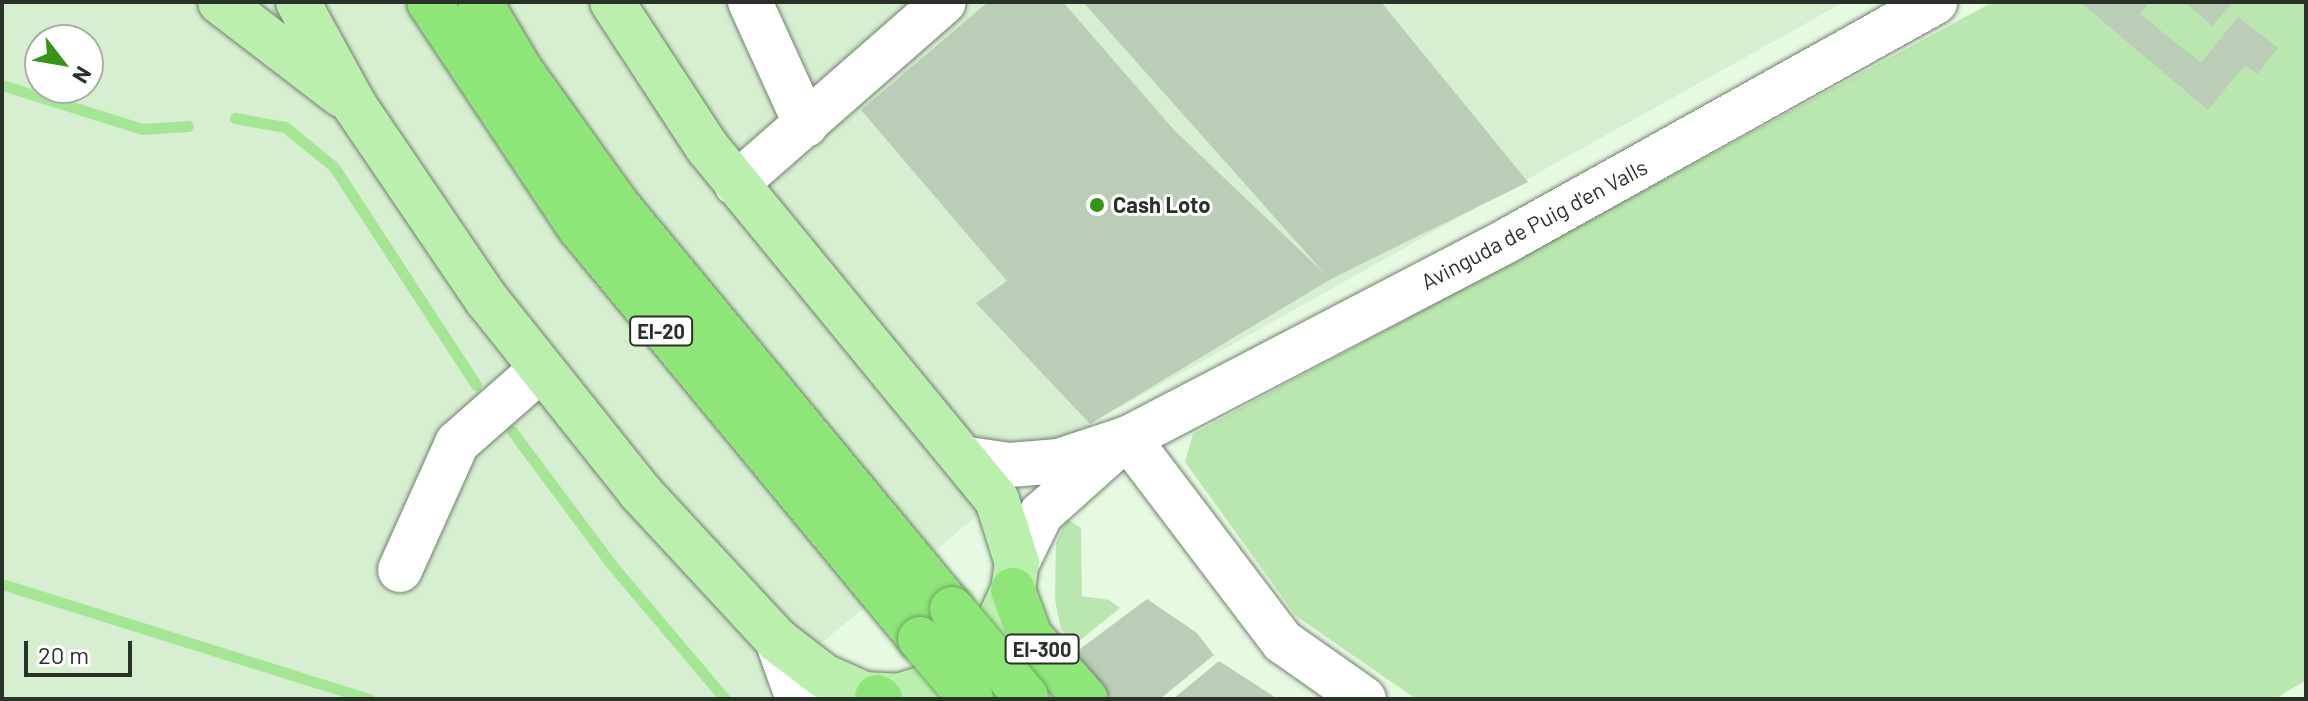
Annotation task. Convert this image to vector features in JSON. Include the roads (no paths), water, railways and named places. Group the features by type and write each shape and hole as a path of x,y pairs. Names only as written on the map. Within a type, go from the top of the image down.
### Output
{"highway":[{"name":"EI-20","path":"429,2 580,228 971,699"},
{"name":"EI-20","path":"480,2 521,71 618,206 1027,698"},
{"name":"EI-300","path":"1015,576 1030,636 1086,699"}],"main road":[{"name":"EI-300","path":"220,2 355,106"},
{"name":"EI-300","path":"298,2 355,106 540,370 640,492 777,640 824,676 869,697 914,693 948,678 992,636 1015,576 997,500 968,459 839,314 736,184 612,2"}],"street":[{"path":"750,2 806,125"},
{"path":"736,184 944,2"},
{"name":"Avinguda de Puig d'en Valls","path":"968,459 1010,465 1059,461 1128,438 1508,240 1935,2"},
{"path":"400,570 457,443 540,370"},
{"path":"1128,438 1283,642 1364,699"},
{"name":"Avinguda de Puig d'en Valls","path":"1015,576 1041,514 1128,438"},
{"path":"777,640 798,699"}],"waterway":[{"path":"2,85 142,129 188,126"},
{"path":"235,118 285,127 334,167 476,385"},
{"path":"512,431 611,564 725,699"},
{"path":"2,584 369,699"}],"place":[{"name":"Cash Loto","path":"1097,205"}]}
